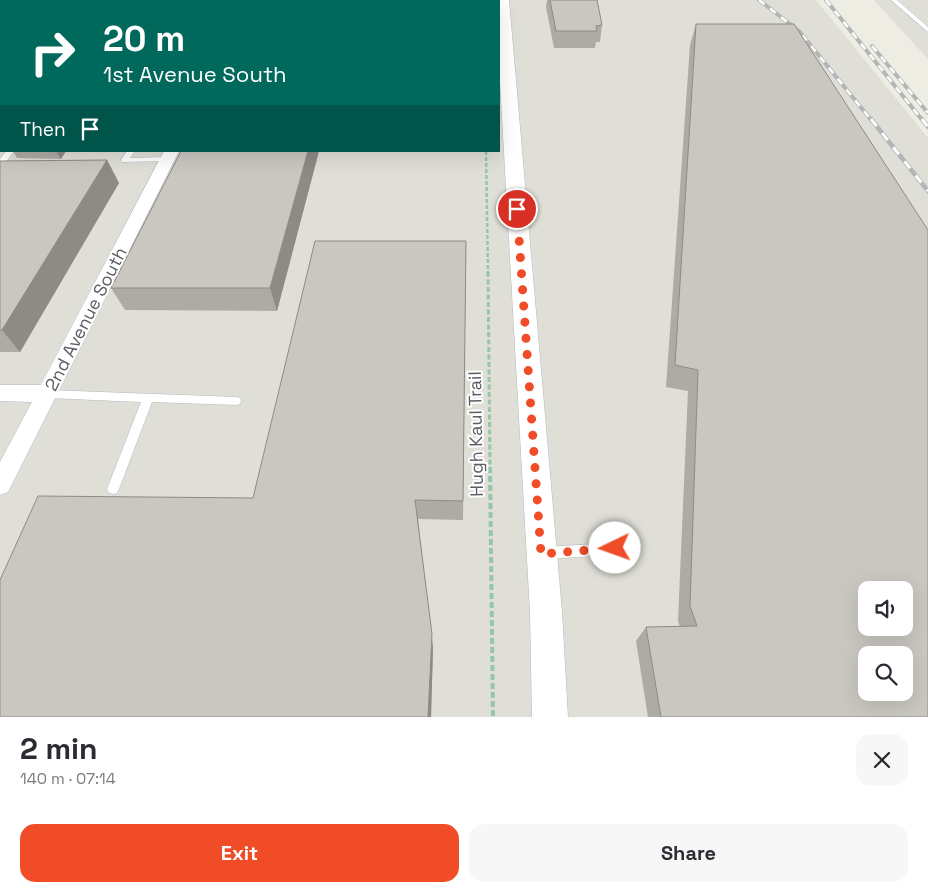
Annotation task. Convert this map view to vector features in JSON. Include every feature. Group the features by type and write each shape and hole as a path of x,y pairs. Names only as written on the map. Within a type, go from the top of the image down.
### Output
{"street":[{"path":"502,0 546,612 550,717"},
{"name":"2nd Avenue South","path":"0,486 170,155"},
{"path":"0,393 47,394"}],"lane":[{"path":"894,0 928,30"},
{"path":"0,164 9,152"},
{"path":"130,152 125,160 170,155"},
{"path":"47,394 236,401"},
{"path":"113,489 148,398"},
{"path":"541,554 631,548"}],"path":[{"name":"Hugh Kaul Trail","path":"486,152 493,717"}],"shaded area":[{"path":"500,0 816,0 928,138 928,717 0,717 0,152 500,152"},
{"path":"874,0 928,0 928,59"}],"building":[{"path":"550,0 597,0 602,25 596,26 597,31 556,31"},
{"path":"696,24 794,24 928,230 928,717 661,717 646,627 697,626 690,606 698,370 675,365"},
{"path":"180,152 308,152 270,288 111,288"},
{"path":"107,160 2,330 0,330 0,161"},
{"path":"315,241 466,241 463,501 415,500 432,634 428,717 0,717 0,580 38,496 253,498"}],"railway":[{"path":"759,0 799,31 872,121"},
{"path":"826,0 923,121"},
{"path":"872,46 928,113"},
{"path":"871,119 928,191"},
{"path":"922,119 928,127"}],"route":[{"path":"517,209 541,554 615,548"}]}
